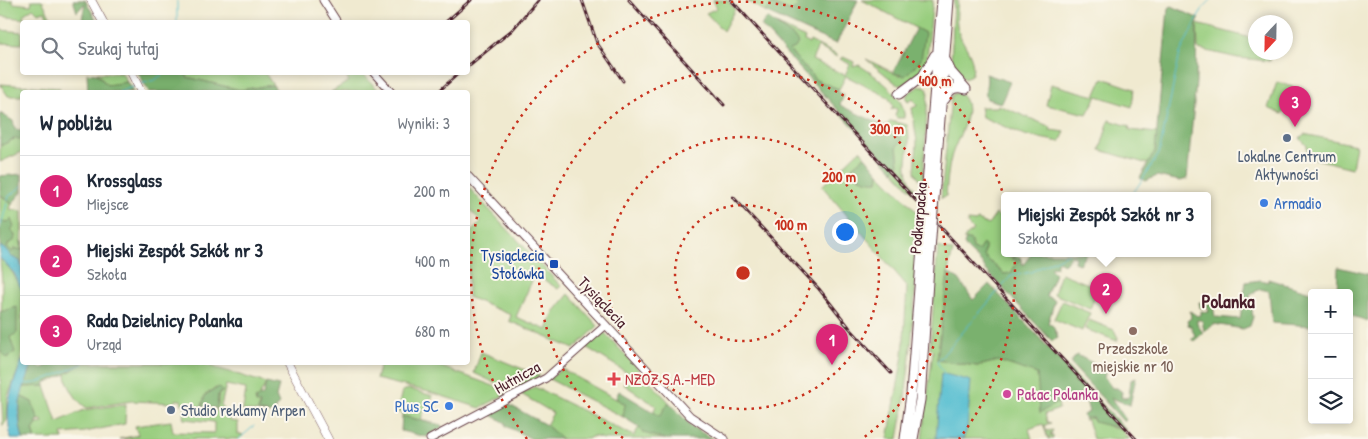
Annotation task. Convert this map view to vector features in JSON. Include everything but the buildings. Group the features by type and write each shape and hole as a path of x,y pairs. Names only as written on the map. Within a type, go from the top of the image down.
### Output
{"main road":[{"path":"91,0 102,20"},
{"name":"Podkarpacka","path":"905,439 913,381 926,249 931,185 934,91 942,0"},
{"name":"Podkarpacka","path":"931,185 942,106 950,0"},
{"path":"899,94 918,82 928,70 938,51"},
{"path":"942,106 948,91 958,87 966,89 951,72 946,61"},
{"path":"132,75 139,88"},
{"path":"918,82 929,84 934,91"},
{"name":"Podkarpacka","path":"913,439 920,400 926,249"},
{"path":"289,365 328,439"}],"street":[{"path":"323,0 336,20"},
{"path":"376,75 389,90"},
{"name":"Tysiąclecia","path":"470,178 690,416 725,439"},
{"name":"Hutnicza","path":"430,439 546,378 606,325"}],"green space":[{"path":"0,0 13,0 13,3 31,5 32,0 42,0 52,20 48,20 45,11 38,13 33,8 23,15 25,19 0,16"},
{"path":"73,0 85,0 96,19 82,19 85,3 77,12"},
{"path":"713,0 727,0 735,9 723,31 706,13 717,8"},
{"path":"746,0 794,0 799,6 791,12 772,4 765,12"},
{"path":"794,0 858,0 836,44 765,12 772,4 791,12 798,6"},
{"path":"862,0 933,0 926,67 904,85 898,85 866,59 900,76 925,33"},
{"path":"954,0 958,0 958,29 969,52 973,68 972,74 965,79 951,66"},
{"path":"1172,6 1199,19 1197,25 1196,82 1187,179 1180,181 1157,176 1146,181 1140,178 1155,151 1168,8"},
{"path":"767,18 794,37 798,43 795,48 789,50 816,80 839,89 838,92 844,95 840,105 884,126 899,136 902,141 897,146 899,165 893,170 761,26"},
{"path":"776,24 805,38 804,41 809,44 810,41 837,55 837,57 818,47 812,60 845,75 850,64 840,59 843,57 854,62 853,67 859,65 873,75 889,87 895,95 904,110 904,118 897,118 895,116 897,109 891,110 893,106 888,97 846,76 839,89 816,80 788,50 794,37"},
{"path":"1197,24 1248,37 1248,59 1198,49"},
{"path":"916,28 925,33 921,60 905,76 893,73"},
{"path":"0,30 20,32 20,44 0,43"},
{"path":"986,74 1010,82 1001,103 987,99"},
{"path":"87,75 98,75 107,85 127,82 132,90 88,90"},
{"path":"99,75 123,75 127,82 107,85"},
{"path":"139,75 186,75 187,77 240,90 148,90"},
{"path":"186,75 266,75 273,85 240,90 187,77"},
{"path":"345,75 364,75 378,90 334,90 349,81"},
{"path":"1103,78 1134,89 1132,107 1097,96 1087,114 1046,105 1051,84 1095,96"},
{"path":"1277,82 1302,90 1282,114 1268,108"},
{"path":"0,84 60,88 60,90 20,90 20,96 8,96"},
{"path":"273,85 277,90 240,90"},
{"path":"920,86 925,86 928,90 923,186 915,172 917,142 912,108 917,106 913,99 908,102 906,98 908,93"},
{"path":"959,93 965,99 966,115 951,158 946,196 941,198 951,98 953,94"},
{"path":"998,105 1051,127 1050,130 1065,132 1060,142 1024,135 982,117 980,107 997,107"},
{"path":"0,113 13,121 15,129 20,130 20,139 16,138 0,146"},
{"path":"1109,120 1129,126 1130,130 1157,133 1155,151 1148,164 1100,150"},
{"path":"891,121 907,125 909,146 907,169 909,178 922,197 921,201 893,170 899,165 897,146 902,141 900,136 884,127"},
{"path":"1304,134 1356,145 1352,168 1300,155 1307,153 1307,146 1300,138"},
{"path":"16,138 20,139 20,153 0,162 0,146"},
{"path":"860,150 865,156 850,169 859,178 878,181 879,173 920,215 919,228 912,233 918,237 914,313 906,389 898,439 888,439 903,355 907,286 822,186"},
{"path":"865,156 879,173 878,181 862,179 850,169"},
{"path":"20,174 20,194 12,204 0,194 0,176"},
{"path":"470,189 561,286 558,289 535,274 516,317 547,330 554,312 569,294 598,326 574,349 509,321 511,315 470,298 470,233 481,222 470,209"},
{"path":"0,195 12,204 10,209 20,211 20,251 14,253 7,247 15,236 8,222 0,221"},
{"path":"996,214 1001,218 1001,257 1010,257 1017,262 1011,273 1004,274 984,256 985,246 983,244 978,251 973,249 966,239 963,239 973,230 967,224 968,221 975,222 978,220 988,225"},
{"path":"11,219 14,227 11,229 15,236 14,241 9,243 7,247 13,252 14,248 20,250 20,261 10,256 10,253 0,246 0,221 8,222"},
{"path":"966,239 971,241 973,249 978,251 983,244 985,246 984,256 1004,274 1011,273 1017,263 1016,259 1012,259 1012,257 1020,257 1023,265 1029,257 1070,257 1064,264 1058,261 1056,267 1050,268 1055,274 1046,296 1055,300 1048,323 1053,326 1058,338 1052,341 1048,337 964,244"},
{"path":"938,247 953,251 949,266 937,360 977,366 998,361 1038,374 1040,412 1058,402 1059,409 1045,414 1047,422 1051,423 1045,425 1046,431 1053,430 1051,434 1049,433 1052,435 1048,437 1053,436 1053,439 1048,439 1043,424 1029,429 1032,439 922,439 933,351 930,348"},
{"path":"1075,257 1084,257 1079,264 1074,262"},
{"path":"0,259 7,264 20,285 20,365 8,396 7,420 3,426 0,369 2,282"},
{"path":"1338,267 1368,274 1368,321 1353,316 1353,289 1337,289"},
{"path":"948,273 959,279 973,300 989,284 1126,430 1094,422 1093,418 1084,418 1083,415 1089,412 1084,393 1058,400 1058,402 1040,413 1037,374 998,361 977,366 937,360"},
{"path":"1061,273 1098,288 1090,309 1054,294"},
{"path":"1268,279 1308,291 1308,326 1272,323 1269,291 1260,289 1250,295 1253,317 1250,326 1243,329 1214,324 1204,331 1202,320 1197,320 1197,324 1203,333 1194,341 1191,339 1195,336 1187,321 1191,318 1190,311 1197,316 1201,315 1201,311 1209,312 1208,307 1200,308 1199,302 1213,305 1215,317 1240,319 1246,282 1261,280 1268,282"},
{"path":"1062,301 1090,313 1082,331 1054,319"},
{"path":"17,307 17,333 10,337 15,352 7,358 0,351 0,312"},
{"path":"1089,320 1114,330 1118,338 1117,341 1085,329"},
{"path":"603,331 669,402 660,416 653,412 656,406 623,384 629,374 586,347"},
{"path":"481,352 540,376 512,391 474,373"},
{"path":"1077,355 1106,370 1104,377 1112,388 1117,388 1122,392 1121,397 1127,398 1129,396 1131,380 1136,377 1130,405 1111,398 1126,420 1124,422 1070,363"},
{"path":"32,365 39,365 38,367 42,368 49,365 79,365 66,374 45,383 45,386 24,387"},
{"path":"80,365 207,365 266,383 260,395 258,412 239,410 243,409 246,389 226,385 221,406 224,407 221,410 215,409 218,404 218,395 223,391 216,388 205,395 202,407 182,404 181,400 176,400 174,403 132,401 87,408 73,393 66,374"},
{"path":"380,365 436,365 510,392 480,408 429,392 376,379"},
{"path":"562,369 625,404 623,417 549,379"},
{"path":"266,383 279,386 276,397 279,404 275,408 275,414 258,412 260,404 256,403 255,399 263,395"},
{"path":"45,386 57,422 84,410 126,404 125,424 85,432 62,434 63,439 36,439 33,430 37,424 43,423 42,420 39,420 32,402 20,396 24,387"},
{"path":"219,387 223,391 218,395 217,408 202,407 205,395"},
{"path":"535,387 634,436 639,427 647,433 665,439 604,439 593,436 588,439 562,439 546,425 553,413 521,394"},
{"path":"409,389 433,396 427,409 424,409 421,420 402,416 402,413 397,412 402,391"},
{"path":"619,391 660,416 669,402 692,427 713,439 665,439 643,433 639,427 623,417 625,404 616,398"},
{"path":"20,396 32,402 39,420 33,430 36,439 23,439 20,426"},
{"path":"506,403 546,425 562,439 532,439 506,426 506,423 488,413"},
{"path":"185,407 230,413 230,421 238,422 238,434 243,435 239,439 119,439 138,435 135,426 171,421 173,432 214,433 214,422 184,419"},
{"path":"402,416 441,425 442,428 426,437 401,431"},
{"path":"1086,416 1113,428 1126,430 1123,433 1129,439 1093,439 1087,420 1084,420"}],"water":[{"path":"0,246 10,253 10,256 20,261 20,286 14,273 0,258"},
{"path":"20,365 32,365 20,400 19,418 23,439 11,439 9,427 10,398"},
{"path":"941,373 971,381 967,429 963,439 936,438"}],"waterway":[{"path":"177,0 177,20"},
{"path":"1134,192 1159,154 1180,53 1203,8 1211,0"},
{"path":"141,84 162,75"},
{"path":"124,90 135,86"},
{"path":"0,229 9,196 20,188"},
{"path":"944,373 937,362 1011,276 1031,272 1061,257"},
{"path":"23,384 36,383 81,365"},
{"path":"239,439 254,426"}],"railway":[{"path":"448,20 471,0"},
{"path":"470,64 512,30 538,0"},
{"path":"582,0 597,43 623,81"},
{"path":"629,0 724,105"},
{"path":"731,0 1136,439"},
{"path":"440,90 457,75"},
{"path":"733,197 819,289 849,327"},
{"path":"844,322 891,373"}],"place":[{"name":"Rada Dzielnicy Polanka","path":"1295,127"},
{"name":"Lokalne Centrum Aktywności","path":"1287,138"},
{"name":"Armadio","path":"1264,203"},
{"name":"Tysiąclecia Stołówka","path":"554,264"},
{"name":"Miejski Zespół Szkół nr 3","path":"1106,314"},
{"name":"Przedszkole miejskie nr 10","path":"1133,331"},
{"name":"Krossglass","path":"832,365"},
{"name":"NZOZ S.A.-MED","path":"614,379"},
{"name":"Pałac Polanka","path":"1007,394"},
{"name":"Plus SC","path":"449,406"},
{"name":"Studio reklamy Arpen","path":"171,410"}],"district":[{"name":"Polanka","path":"1228,301"}]}
